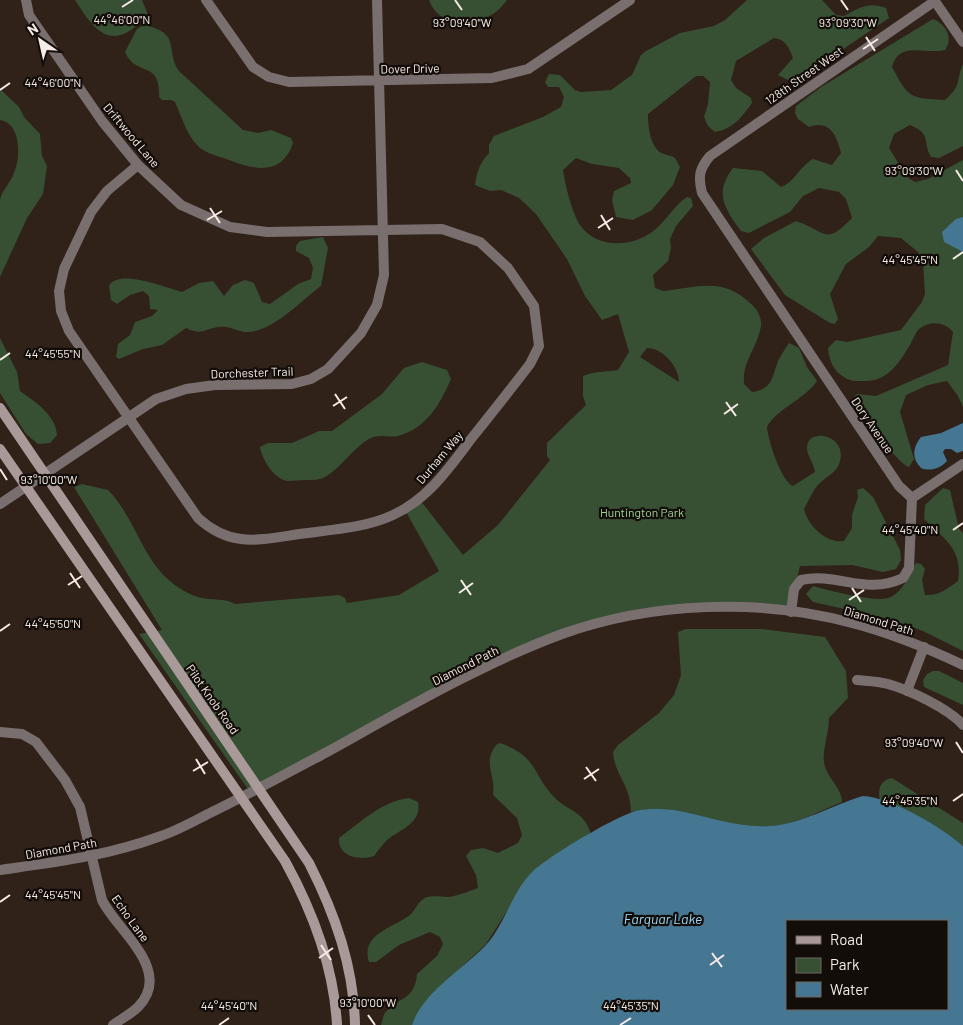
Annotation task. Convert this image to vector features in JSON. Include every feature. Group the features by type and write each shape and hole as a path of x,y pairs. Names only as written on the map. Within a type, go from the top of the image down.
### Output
{"main road":[{"name":"Pilot Knob Road","path":"0,408 310,863 328,900 349,967 355,1025"},
{"path":"0,449 285,861 311,911 330,971 337,1025"}],"street":[{"name":"Driftwood Lane","path":"26,0 29,15 102,121 138,165 181,205 230,227 267,232 384,229"},
{"name":"Dover Drive","path":"206,0 253,67 269,77 289,82 492,78 528,69 630,0"},
{"name":"Dorchester Trail","path":"0,504 156,399 186,389 215,385 292,384 311,379 328,369 361,333 377,305 384,275 381,81 377,0"},
{"path":"934,0 963,42"},
{"name":"128th Street West","path":"698,178 701,166 710,156 934,0"},
{"name":"Durham Way","path":"138,165 107,191 91,212 64,269 59,292 61,311 69,331 198,518 211,530 228,538 254,541 366,524 392,516 417,502 438,481 530,364 539,346 534,306 508,268 480,242 442,229 384,229"},
{"name":"Dory Avenue","path":"698,178 702,193 899,486 912,498"},
{"path":"790,612 794,589 801,580 815,577 880,586 903,578 909,568 912,498 963,464"},
{"name":"Diamond Path","path":"0,870 92,857 163,836 242,798 498,662 563,634 622,617 675,610 728,607 790,612 851,622 924,647 963,665"},
{"path":"907,691 924,647"},
{"path":"857,680 883,683 907,691 949,713 963,724"},
{"name":"Echo Lane","path":"0,732 16,733 30,738 43,750 65,780 80,807 102,900 109,913 146,961 150,976 147,993 139,1007 113,1025"}],"green space":[{"path":"75,0 142,0 148,15 125,33 116,36 107,35 91,23"},
{"path":"429,0 507,0 493,14 466,23 448,20 440,16"},
{"name":"Huntington Park","path":"747,0 822,0 836,15 844,16 859,8 875,5 886,8 889,18 827,60 788,80 778,75 793,58 781,40 774,38 736,61 731,80 736,88 751,98 752,103 736,122 727,128 715,132 708,126 704,117 708,104 710,82 703,76 696,76 648,114 649,131 656,148 659,152 675,158 680,167 673,185 652,210 633,220 616,217 612,200 614,191 631,183 630,178 619,168 592,164 576,158 563,170 567,190 577,220 587,233 605,242 614,243 635,241 644,237 661,224 682,201 687,197 691,198 693,206 676,226 670,239 671,248 668,261 653,275 655,288 663,291 699,286 720,287 740,295 753,305 759,313 761,326 745,368 744,384 752,392 768,385 773,377 778,361 789,343 799,348 807,367 817,381 805,394 777,415 767,427 780,469 788,483 793,486 815,472 807,450 809,441 814,437 820,436 833,440 841,452 840,461 836,469 815,488 804,509 806,515 814,527 825,537 831,540 844,541 852,528 852,515 858,497 857,490 863,488 873,497 900,550 901,560 896,569 883,572 852,565 800,566 789,611 693,610 644,616 551,640 498,663 250,792 139,634 162,630 74,487 82,484 108,490 125,512 153,561 161,572 175,585 189,594 209,599 226,600 235,604 339,595 345,598 347,603 399,595 439,571 405,510 420,500 463,555 498,525 550,460 547,456 547,443 586,405 583,396 583,376 596,372 618,370 629,352 618,314 602,320 585,296 567,259 536,214 519,198 501,190 490,191 475,185 479,168 489,153 489,145 494,136 543,117 561,107 564,97 559,87 548,87 545,82 549,74 560,75 575,90 581,92 611,90 632,75 641,55 646,51 680,33 714,26 725,20","holes":["647,348 653,349 669,359 676,370 679,382 640,357"]},
{"path":"933,19 942,24 949,36 948,45 945,50 907,51 896,59 892,67 907,91 912,95 924,99 945,100 951,95 956,86 963,64 963,146 939,158 931,157 924,135 917,128 910,125 894,134 889,148 907,177 915,182 928,179 963,160 963,407 958,396 947,381 928,385 906,395 900,412 914,459 909,467 896,456 878,435 862,413 854,397 857,394 876,396 948,365 953,332 946,326 937,323 923,326 918,330 903,356 893,368 888,373 874,380 857,381 840,375 832,365 828,348 836,340 847,342 901,330 922,302 925,294 923,262 918,252 901,238 878,236 869,247 846,264 830,294 838,319 835,324 830,323 785,295 751,249 764,238 796,221 826,234 836,232 852,218 846,199 839,192 819,188 803,196 790,212 749,233 741,231 730,215 726,208 723,193 727,177 733,168 762,171 781,187 813,159 832,165 841,153 837,140 831,130 822,125 809,127 798,119 795,113 796,106 821,87"},
{"path":"144,25 156,28 164,33 170,43 179,71 243,130 258,133 271,130 291,138 293,143 282,161 275,166 257,168 201,149 187,131 175,102 162,100 159,97 159,85 156,78 152,73 135,65 125,52 137,29"},
{"path":"0,89 19,107 24,117 40,134 42,156 47,166 43,194 27,218 0,277 0,200 14,173 18,158 18,142 12,127 7,122 0,120"},
{"path":"323,237 328,248 321,286 269,326 250,332 223,327 196,332 186,328 162,345 143,349 119,359 116,357 118,344 130,335 135,322 152,316 158,310 150,309 149,296 143,291 130,295 117,304 111,300 109,286 114,281 132,279 182,292 199,283 213,281 224,296 233,285 245,280 254,283 262,302 270,304 298,284 311,279 313,268 309,258 296,251 296,246 300,241"},
{"path":"0,338 17,372 20,391 43,409 53,421 57,435 50,443 38,444 26,434 0,393"},
{"path":"422,362 447,370 451,379 437,406 425,421 417,427 398,436 376,436 369,439 331,473 321,479 287,481 277,476 269,467 260,447 268,443 292,443 319,431 332,431 382,394 404,368"},
{"path":"943,488 950,490 959,529 963,533 963,651 923,631 889,619 813,602 806,594 813,586 865,598 885,599 896,594 903,586 916,563 921,564 925,569 922,580 925,595 939,593 958,581 959,570 955,553 945,539 924,519 925,505"},
{"path":"686,629 762,629 825,637 846,671 848,698 829,718 824,758 825,768 839,792 842,802 789,823 770,826 730,824 663,809 641,810 631,813 626,788 614,761 613,752 618,745 659,713 674,695 681,675 678,632"},
{"path":"939,671 963,683 963,705 924,687 923,680 927,674"},
{"path":"500,743 513,749 529,761 548,790 561,803 581,816 591,834 532,872 486,944 426,1002 412,1025 381,1025 385,1013 409,994 416,983 417,974 437,956 443,944 440,937 430,932 399,945 376,962 369,962 367,952 374,938 410,915 425,898 460,895 478,888 476,875 466,856 471,850 483,848 498,853 518,843 522,835 517,818 493,795 490,758 496,745"},
{"path":"892,778 963,823 963,846 923,820 880,800 879,792 881,786 885,781"},
{"path":"409,798 418,802 417,815 414,820 387,840 374,856 356,858 342,850 339,838 381,808 390,803"}],"water":[{"path":"963,217 963,252 944,242 942,232 956,219"},
{"path":"963,423 963,451 957,453 951,449 945,449 943,452 947,461 945,463 932,469 921,468 914,456 914,452 921,437 941,433"},
{"name":"Farquar Lake","path":"863,796 875,798 916,815 943,831 963,846 963,1025 412,1025 417,1013 434,992 493,937 519,889 532,872 567,847 613,821 645,809 674,810 734,823 758,826 782,825"}]}
